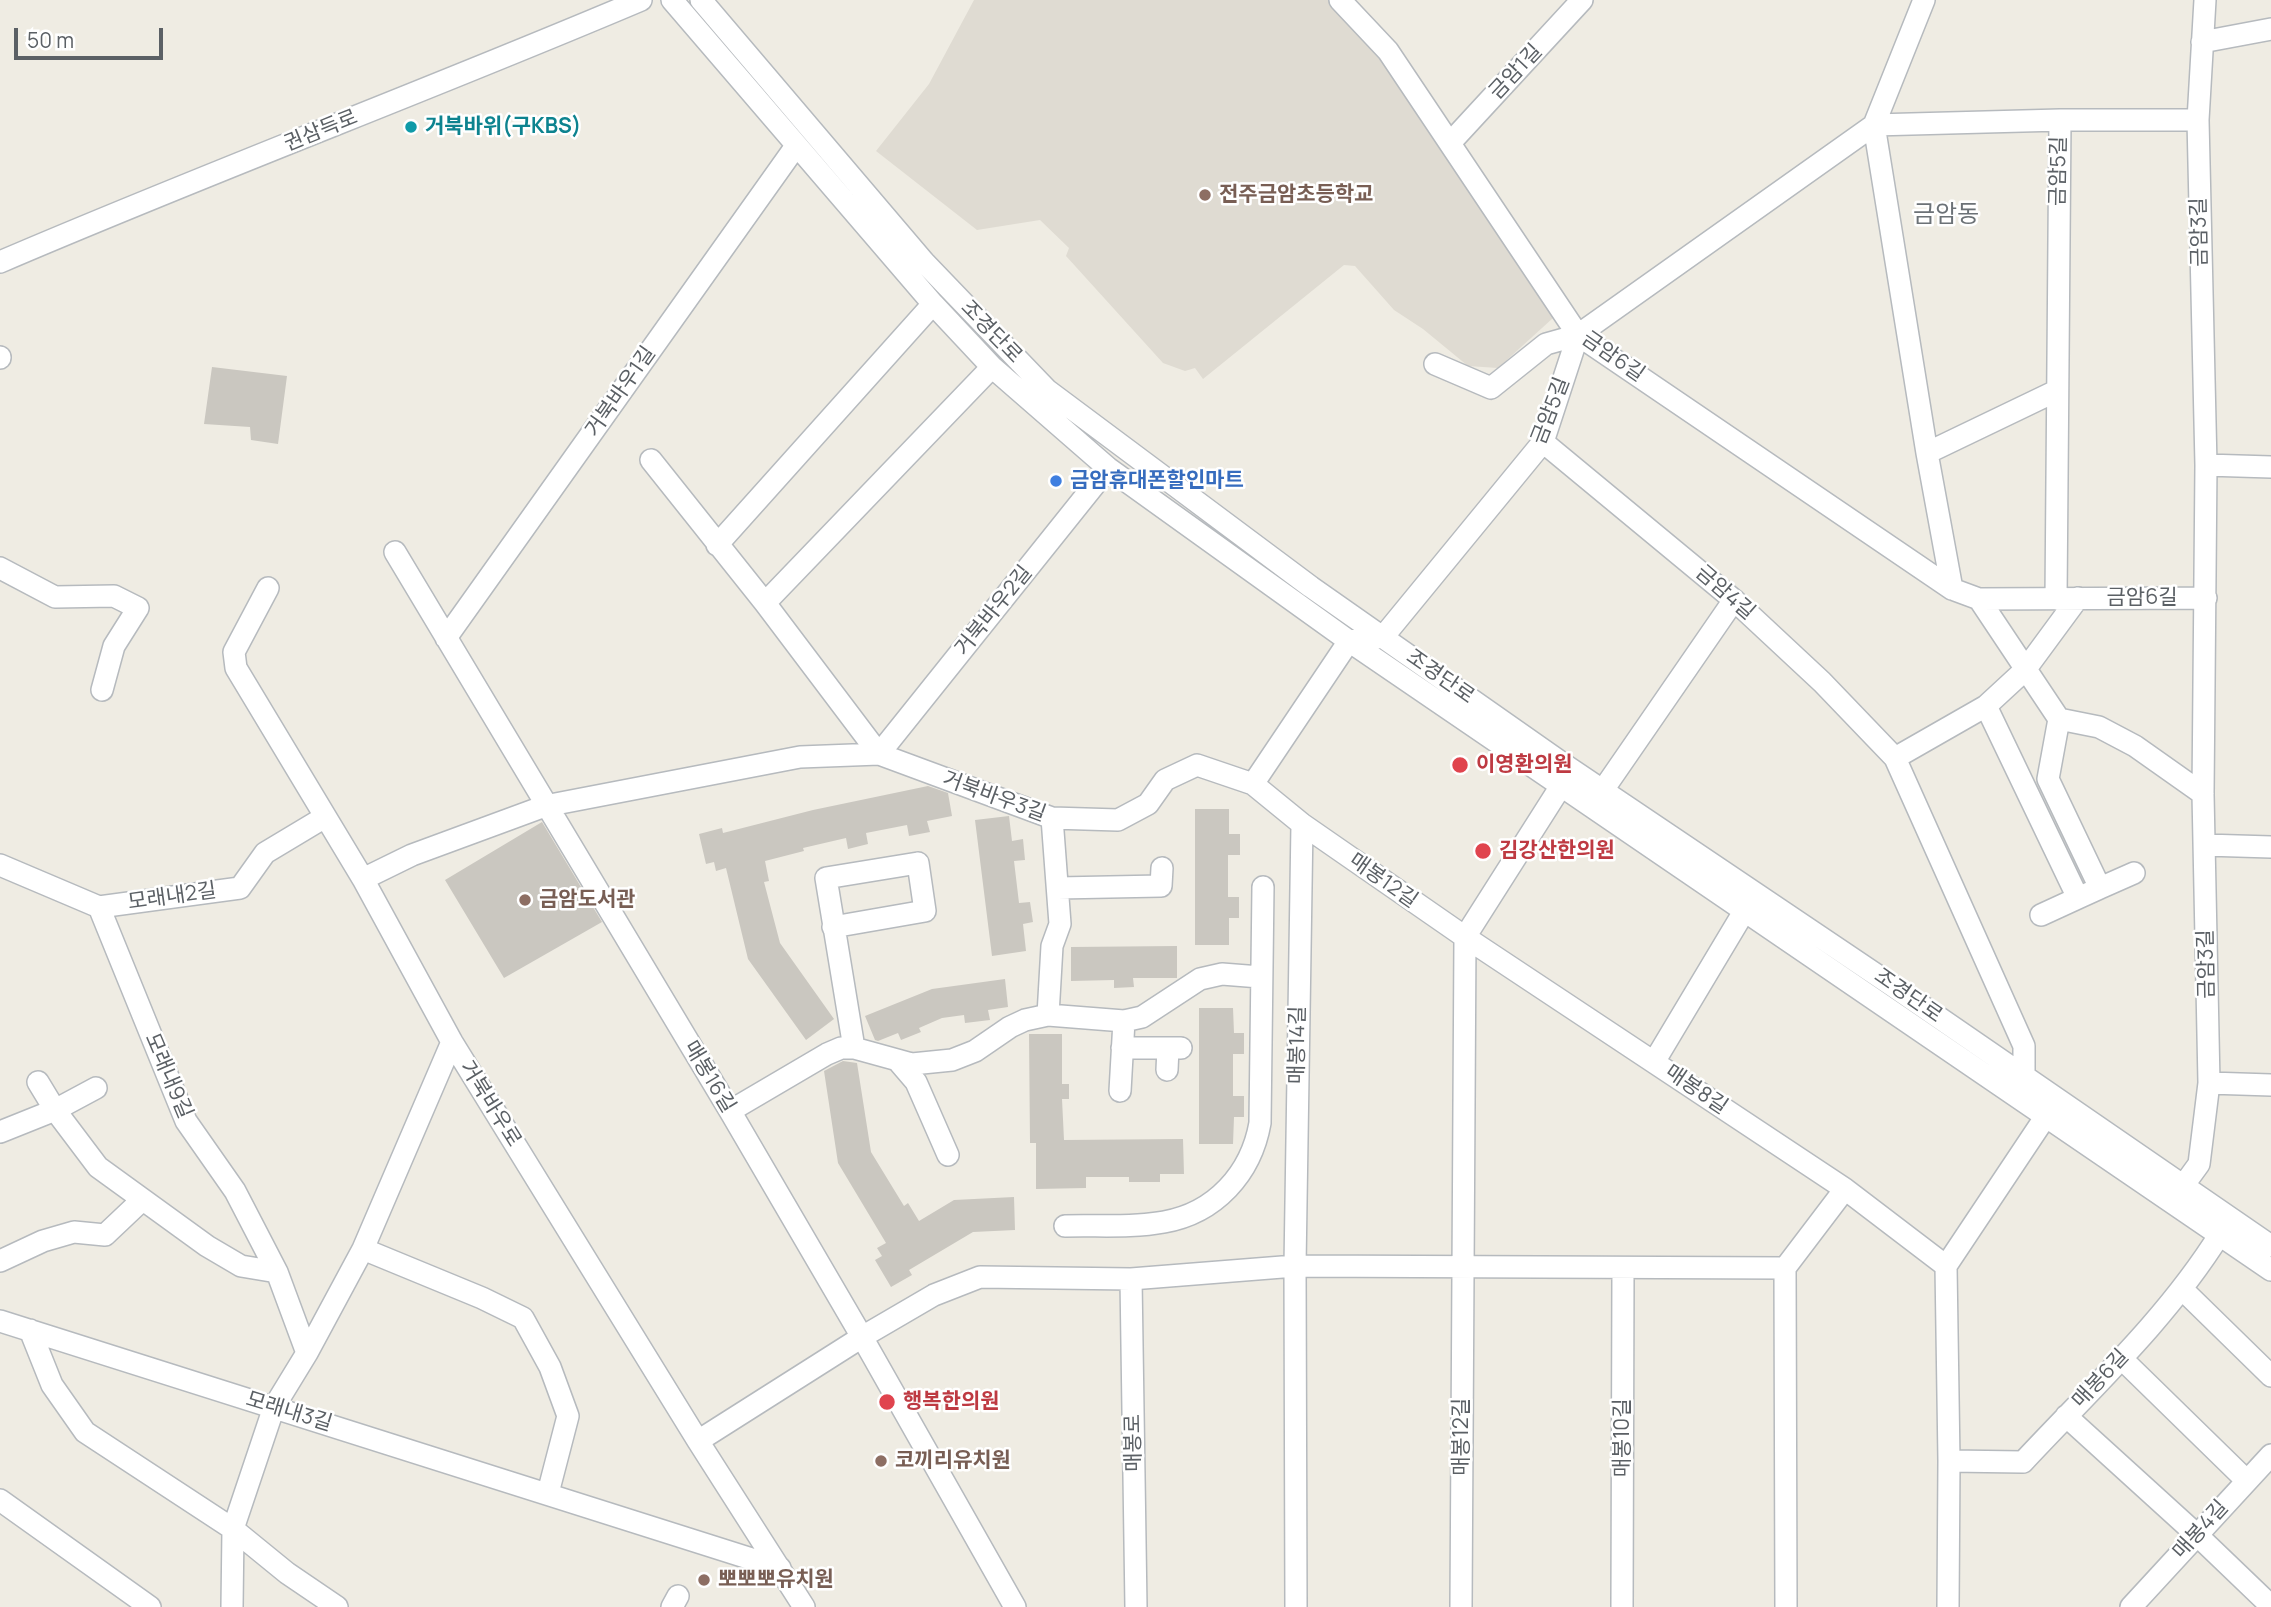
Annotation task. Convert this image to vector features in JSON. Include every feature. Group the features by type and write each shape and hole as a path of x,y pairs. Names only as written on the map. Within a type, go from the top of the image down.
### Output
{"street":[{"name":"권삼득로","path":"0,262 120,211 474,71 641,0"},
{"name":"조경단로","path":"673,0 933,304 992,367 1108,468 1349,642 1745,910 2051,1108 2183,1186 2271,1246"},
{"name":"조경단로","path":"701,0 924,262 1047,390 1311,587 1602,790 2024,1077 2051,1108 2271,1270"},
{"name":"금암6길","path":"1340,0 1388,51 1578,335 1952,589 1979,599 2206,598"},
{"name":"금암1길","path":"1450,143 1582,0"},
{"path":"1924,0 1874,125 1927,453 1952,589"},
{"name":"금암3길","path":"2183,1186 2199,1164 2209,1083 2203,794 2206,465 2198,120 2205,0"},
{"path":"2202,42 2271,29"},
{"name":"금암5길","path":"2056,391 2060,120"},
{"name":"금암5길","path":"1874,125 2060,120 2198,120"},
{"path":"1435,364 1491,388 1546,344 1578,335 1874,125"},
{"name":"거북바우1길","path":"446,638 796,146"},
{"path":"717,545 933,304"},
{"name":"금암5길","path":"1383,637 1543,442 1578,335"},
{"path":"765,603 992,367"},
{"path":"1927,453 2056,391 2056,599"},
{"name":"금암4길","path":"1543,442 1734,600 1822,682 1895,758 2024,1046 2024,1077"},
{"path":"651,460 765,603 879,754"},
{"path":"2206,465 2271,467"},
{"name":"거북바우2길","path":"879,754 1108,468"},
{"name":"매봉16길","path":"395,552 730,1111 1015,1607"},
{"path":"0,568 55,597 114,596 138,608 114,646 102,690"},
{"name":"거북바우로","path":"268,588 234,652 236,668 363,880 452,1042 698,1441 804,1607"},
{"name":"금암6길","path":"2025,670 2078,598"},
{"path":"1979,599 2059,719 2099,727 2135,746 2203,794"},
{"path":"1602,790 1734,600"},
{"path":"1253,784 1349,642 1383,637"},
{"path":"1895,758 1986,706 2025,670"},
{"path":"1986,706 2078,898"},
{"path":"2059,719 2048,779 2100,888"},
{"name":"거북바우3길","path":"363,880 412,855 545,806 800,757 879,754 1052,818 1118,820 1148,804 1165,780 1198,765 1253,784"},
{"name":"매봉12길","path":"1253,784 1302,824 1465,937 1461,1607"},
{"path":"1465,937 1561,786"},
{"name":"모래내2길","path":"0,865 99,907 240,888 265,853 325,817"},
{"path":"1048,1015 1052,946 1059,924 1052,818"},
{"name":"매봉14길","path":"1296,1607 1295,1266 1302,824"},
{"path":"2205,845 2271,847"},
{"path":"833,927 925,911 918,863 826,878 833,927 854,1048"},
{"path":"1058,888 1161,886 1161,868"},
{"path":"2041,915 2134,873"},
{"path":"1065,1226 1163,1222 1190,1215 1213,1202 1232,1185 1252,1155 1260,1124 1263,887"},
{"name":"모래내9길","path":"99,907 186,1121 235,1191 277,1272 307,1353"},
{"path":"1654,1062 1745,910"},
{"name":"매봉8길","path":"1465,937 1845,1189"},
{"path":"730,1111 841,1048 854,1048 912,1064 952,1060 975,1051 1025,1020 1048,1015 1124,1021 1142,1017 1200,979 1222,974 1260,977"},
{"path":"1120,1091 1124,1021"},
{"path":"232,1607 233,1529 274,1408 363,1249 452,1042"},
{"path":"1122,1048 1175,1048 1167,1070"},
{"path":"898,1061 916,1082 948,1155"},
{"path":"38,1082 55,1110 98,1167 207,1246 241,1266 277,1272"},
{"path":"2209,1083 2271,1085"},
{"path":"0,1132 55,1110 96,1088"},
{"path":"1948,1607 1950,1461 1946,1266 2051,1108"},
{"path":"1786,1607 1785,1268 1845,1189 1946,1266"},
{"path":"0,1261 43,1241 74,1232 105,1235 142,1200"},
{"name":"매봉6길","path":"1950,1461 2023,1462 2182,1289 2220,1234"},
{"path":"363,1249 482,1298 523,1318 550,1367 568,1416 548,1493"},
{"path":"698,1441 862,1337 934,1295 980,1277 1131,1279 1295,1266 1785,1268"},
{"name":"매봉10길","path":"1622,1607 1623,1269"},
{"name":"매봉로","path":"1131,1279 1136,1607"},
{"path":"2182,1289 2271,1376"},
{"name":"모래내3길","path":"0,1321 780,1568"},
{"path":"30,1330 52,1385 85,1432 233,1529 287,1573 337,1607"},
{"path":"2121,1358 2246,1480"},
{"path":"2066,1416 2271,1606"},
{"name":"매봉4길","path":"2131,1607 2271,1455"},
{"path":"0,1500 149,1606"}],"shaded area":[{"name":"전주금암초등학교","path":"974,0 1333,0 1378,46 1464,170 1553,318 1498,368 1468,366 1423,329 1394,310 1355,266 1344,265 1203,379 1195,368 1185,371 1163,363 1066,256 1069,248 1040,220 977,230 876,151 929,84"}],"building":[{"path":"212,367 287,376 278,444 251,440 250,427 204,424"},
{"path":"928,786 948,793 952,816 927,821 930,832 909,836 907,825 866,833 868,844 848,849 846,838 803,848 804,851 765,861 769,881 764,882 780,943 834,1019 806,1040 748,959 726,868 716,871 714,862 706,864 699,834 722,828 723,833 813,810"},
{"path":"1195,809 1229,809 1229,834 1240,834 1240,855 1228,855 1228,897 1239,897 1239,918 1229,918 1229,945 1195,945"},
{"path":"1009,816 1012,841 1023,839 1025,860 1014,861 1019,903 1030,902 1033,922 1023,924 1026,951 992,956 975,820"},
{"name":"금암도서관","path":"542,822 602,922 504,978 445,880"},
{"path":"1177,946 1177,978 1133,978 1134,987 1114,988 1114,980 1071,981 1071,947"},
{"path":"1005,979 1008,1007 988,1010 990,1020 965,1023 964,1015 942,1018 919,1028 921,1032 901,1040 898,1033 878,1041 875,1040 865,1016 932,989"},
{"path":"1199,1008 1233,1008 1234,1033 1244,1033 1244,1054 1233,1054 1233,1096 1244,1096 1244,1117 1234,1117 1233,1144 1199,1144"},
{"path":"1029,1034 1062,1034 1062,1084 1069,1084 1069,1099 1062,1099 1064,1140 1183,1139 1184,1174 1160,1174 1160,1182 1129,1182 1129,1177 1086,1177 1086,1188 1036,1189 1036,1143 1030,1143"},
{"path":"843,1061 857,1063 871,1152 904,1206 908,1203 919,1221 954,1200 1014,1197 1015,1230 973,1232 909,1270 912,1275 891,1287 875,1260 882,1256 877,1248 886,1243 838,1163 824,1071"}],"place":[{"name":"거북바위(구KBS)","path":"411,127"},
{"name":"전주금암초등학교","path":"1205,195"},
{"name":"금암휴대폰할인마트","path":"1056,481"},
{"name":"이영환의원","path":"1460,765"},
{"name":"김강산한의원","path":"1483,851"},
{"name":"금암도서관","path":"525,900"},
{"name":"행복한의원","path":"887,1402"},
{"name":"코끼리유치원","path":"881,1461"},
{"name":"뽀뽀뽀유치원","path":"704,1580"}],"district":[{"name":"금암동","path":"1946,215"}]}
